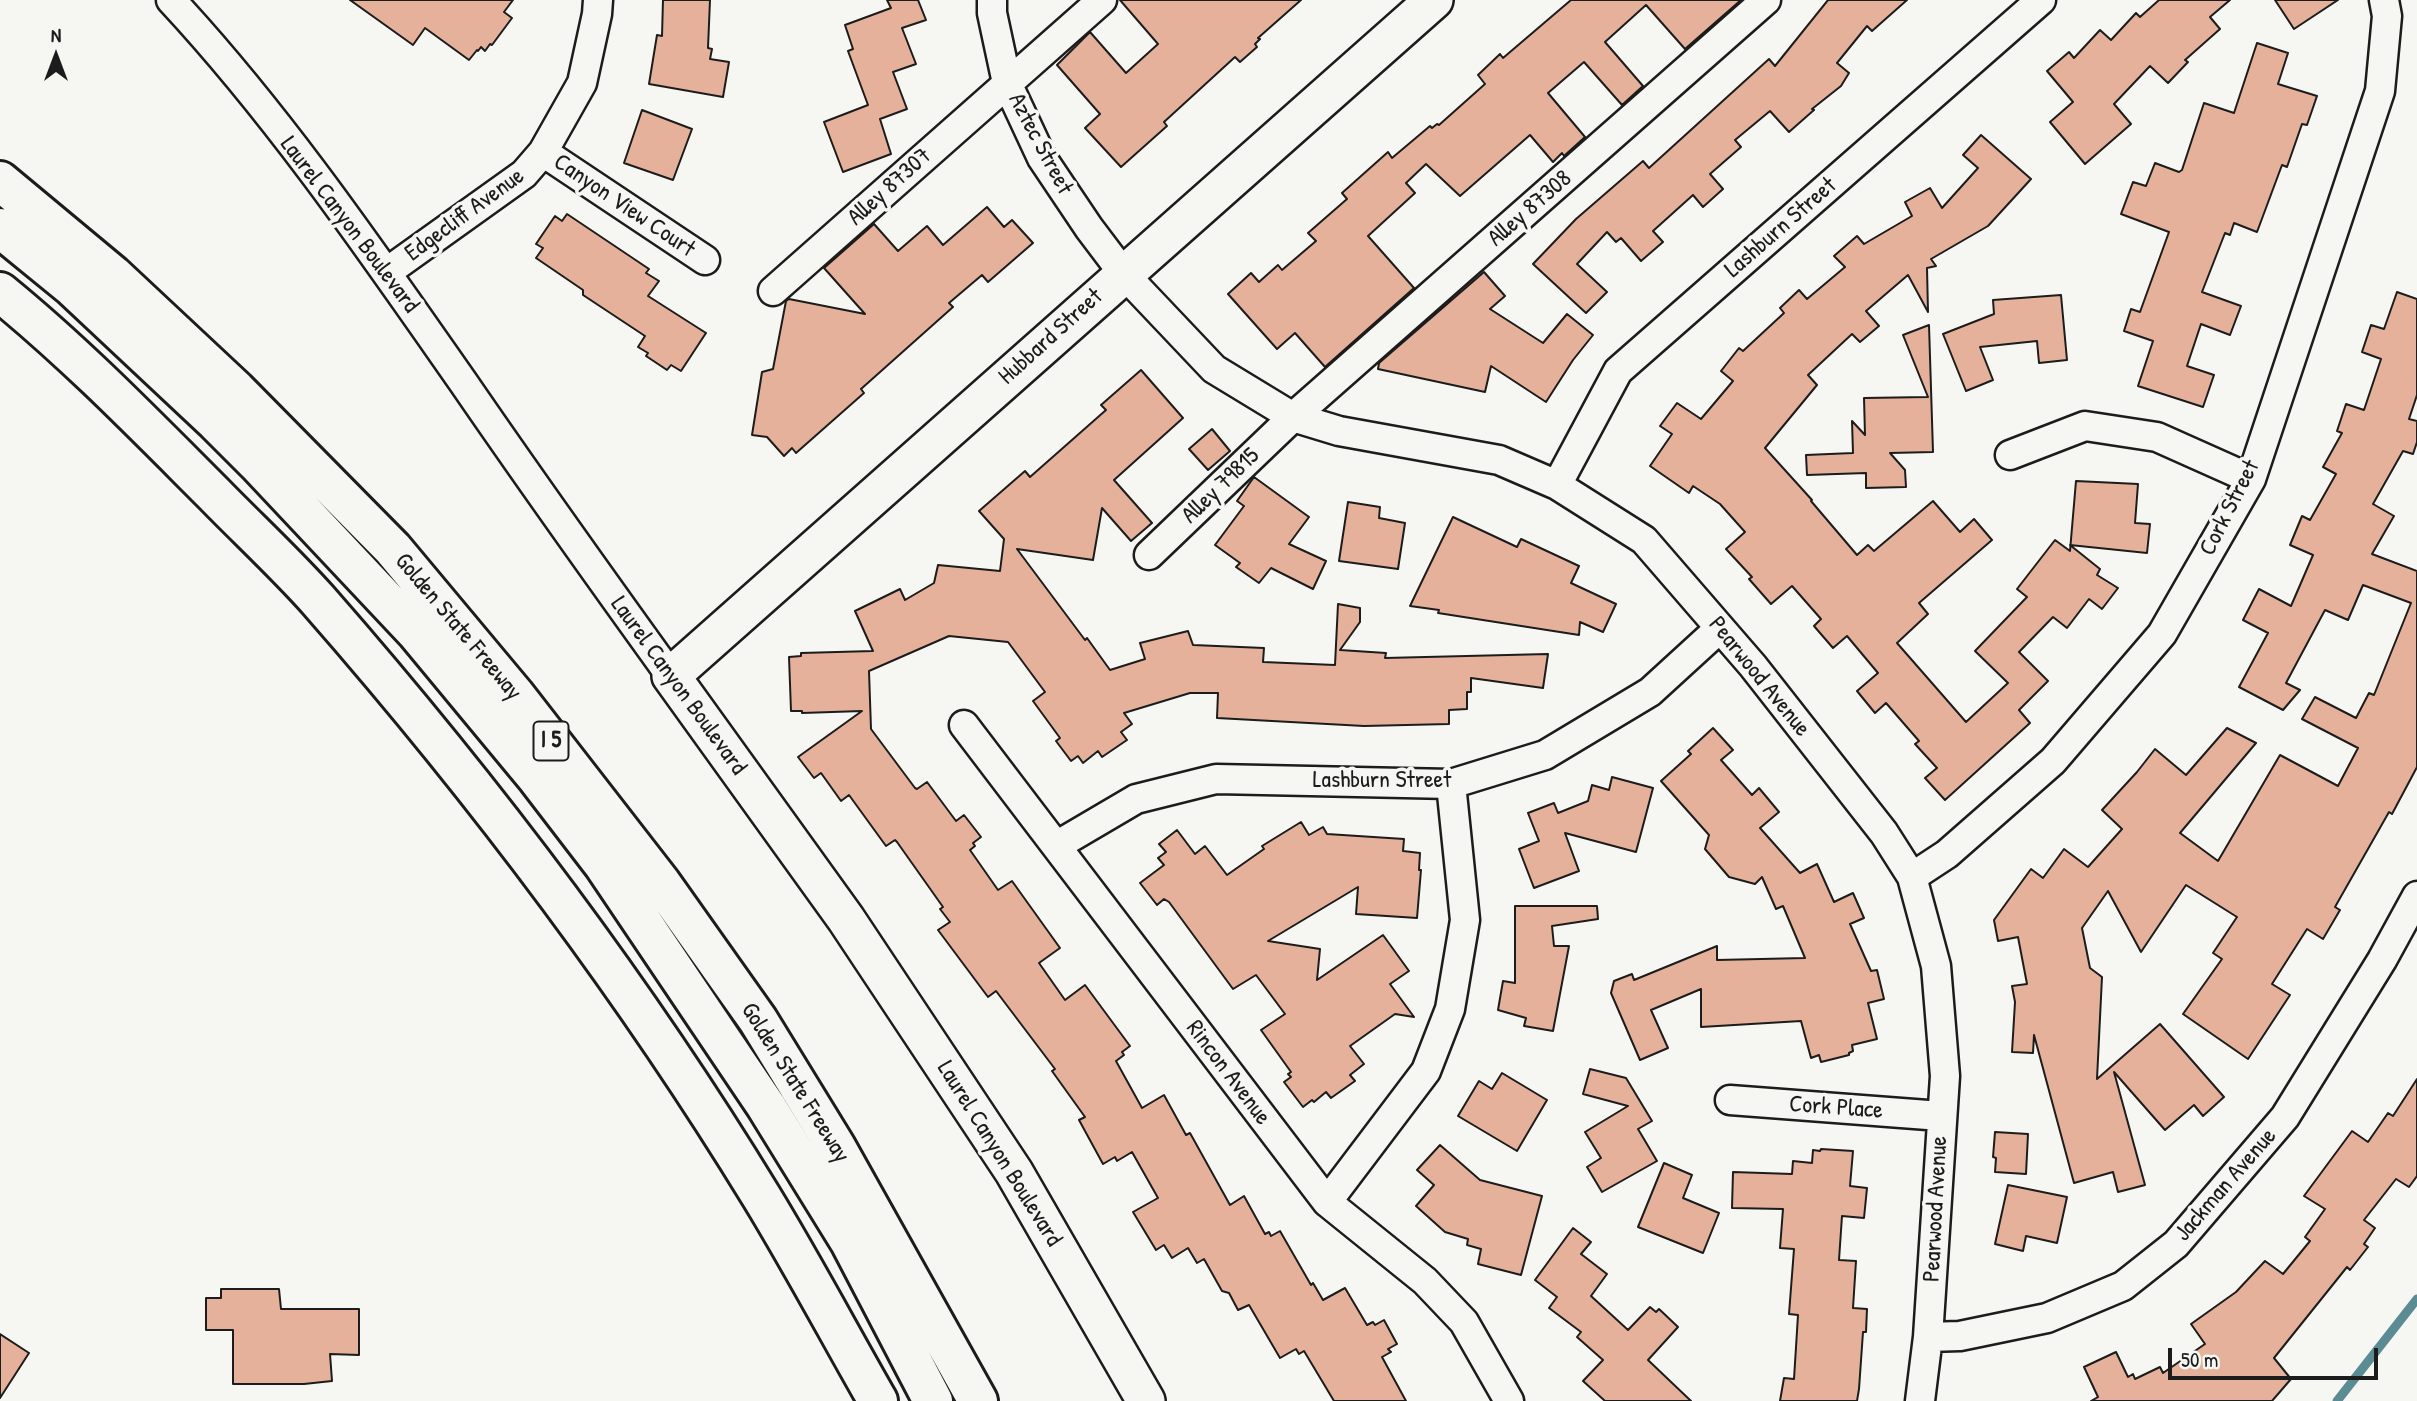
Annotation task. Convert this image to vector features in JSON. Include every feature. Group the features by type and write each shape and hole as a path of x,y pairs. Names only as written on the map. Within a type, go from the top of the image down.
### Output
{"highway":[{"name":"Golden State Freeway","path":"0,181 113,275 236,390 393,549 515,695 661,883 758,1020 836,1147 978,1401"},
{"path":"0,228 71,286 258,464 416,632 537,778 603,864 766,1106 850,1242 933,1401"},
{"path":"0,255 30,279 225,463 323,564 523,801 607,912 769,1153 858,1308 904,1401"},
{"path":"0,292 61,343 316,598 471,783 622,985 694,1090 763,1198 878,1401"}],"main road":[{"name":"Hubbard Street","path":"671,676 1434,0"},
{"name":"Laurel Canyon Boulevard","path":"671,676 846,919 1014,1172 1146,1401"}],"street":[{"name":"Laurel Canyon Boulevard","path":"171,0 203,35 290,144 387,272 671,676"},
{"name":"Edgecliff Avenue","path":"387,272 524,174 543,152 582,83 598,0"},
{"name":"Aztec Street","path":"992,0 992,13 1007,83 1042,158 1089,229 1123,273"},
{"name":"Alley 87307","path":"773,291 1102,0"},
{"name":"Alley 87308","path":"1293,417 1766,0"},
{"name":"Lashburn Street","path":"1557,485 1618,371 2041,0"},
{"name":"Cork Street","path":"1912,877 1947,854 2053,761 2162,634 2251,479 2380,91 2387,16 2384,0"},
{"name":"Canyon View Court","path":"543,152 705,260"},
{"name":"Pearwood Avenue","path":"1123,273 1214,369 1293,417 1339,431 1499,460 1557,485 1644,540 1720,628 1884,833 1912,877 1936,966 1945,1076 1928,1337 1920,1401"},
{"name":"Alley 79815","path":"1149,555 1293,417"},
{"path":"2010,455 2085,426 2157,437 2251,479"},
{"name":"Lashburn Street","path":"1056,846 1136,799 1216,779 1451,784 1545,755 1650,692 1720,628"},
{"name":"Rincon Avenue","path":"964,725 1327,1202 1425,1280 1464,1322 1509,1401"},
{"path":"1327,1202 1426,1071 1450,1009 1465,920 1451,784"},
{"name":"Jackman Avenue","path":"1928,1337 1961,1336 2047,1318 2123,1286 2176,1244 2285,1117 2382,960 2417,896"},
{"name":"Cork Place","path":"1730,1100 1941,1116"}],"building":[{"path":"350,0 513,0 504,12 512,18 492,45 485,51 481,47 469,60 425,28 413,45"},
{"path":"663,0 710,0 710,59 729,62 723,97 649,84 657,35 662,36"},
{"path":"887,0 918,0 926,20 902,28 916,64 893,72 907,109 880,119 891,154 843,172 824,122 868,105 848,51 853,49 845,25 891,8"},
{"path":"1120,0 1301,0 1258,38 1260,39 1255,44 1257,47 1240,62 1235,57 1164,122 1167,126 1121,167 1085,128 1100,114 1057,65 1090,32 1126,73 1158,44"},
{"path":"1571,0 1741,0 1685,49 1646,5 1605,42 1643,86 1622,105 1584,62 1548,93 1585,137 1553,162 1530,135 1460,196 1426,164 1406,183 1415,193 1368,236 1414,288 1325,367 1295,333 1277,349 1228,294 1251,273 1259,282 1278,265 1282,270 1316,241 1308,233 1347,199 1342,193 1388,152 1392,158 1430,126 1432,128 1439,125 1485,84 1478,75 1500,54 1503,58"},
{"path":"1828,0 1907,0 1872,31 1867,26 1837,63 1849,73 1841,86 1789,132 1770,111 1735,140 1741,147 1710,174 1723,189 1703,207 1693,195 1653,231 1663,242 1641,261 1621,238 1616,242 1607,232 1577,264 1607,292 1586,313 1533,264 1576,219 1643,161 1649,168 1769,59 1775,66"},
{"path":"2159,0 2230,0 2210,17 2220,29 2185,60 2188,62 2168,83 2150,66 2114,104 2131,124 2085,164 2050,122 2073,102 2047,71 2069,52 2074,58 2100,30 2111,40 2136,13 2140,17"},
{"path":"2275,0 2338,0 2294,29"},
{"path":"2257,43 2288,53 2278,84 2317,96 2307,125 2302,124 2287,167 2282,165 2257,232 2234,223 2230,235 2225,233 2202,292 2241,306 2230,335 2201,324 2187,366 2214,375 2203,407 2138,386 2153,341 2124,331 2131,309 2140,312 2169,232 2121,214 2133,182 2146,186 2155,163 2179,172 2182,170 2204,103 2234,113"},
{"path":"642,110 692,129 673,180 624,163"},
{"path":"1981,135 2031,179 1988,226 1931,259 1936,266 1927,268 1928,312 1908,275 1866,311 1879,326 1860,342 1852,334 1808,375 1817,385 1765,448 1857,555 1868,545 1874,551 1933,501 1960,532 1974,519 1992,540 1919,603 1928,614 1897,643 1966,722 2008,683 1975,651 2027,597 2017,589 2055,540 2070,551 2070,545 2100,569 2097,575 2118,588 2102,609 2089,599 2067,628 2053,617 2019,652 2048,681 2019,710 2030,723 1945,800 1925,778 1937,768 1915,744 1919,741 1886,703 1875,713 1857,691 1878,673 1847,636 1833,648 1814,626 1821,619 1792,586 1771,604 1749,579 1752,577 1726,549 1745,532 1720,504 1693,486 1689,493 1650,466 1672,434 1660,426 1677,403 1701,419 1733,381 1721,371 1739,348 1743,351 1784,313 1780,308 1799,290 1807,299 1845,267 1834,256 1857,236 1864,244 1912,216 1905,202 1930,188 1942,208 1978,168 1963,155"},
{"path":"987,207 1004,227 1012,220 1033,243 988,282 982,275 949,303 953,307 861,389 864,393 796,453 792,448 784,456 767,437 752,435 762,372 773,369 786,301 789,299 865,314 824,268 874,224 898,251 927,226 943,245"},
{"path":"567,214 649,269 646,273 659,281 648,296 706,333 681,371 671,365 667,370 646,356 648,353 638,347 645,336 583,295 583,290 536,258 543,248 536,244 555,216 562,221"},
{"path":"1484,272 1505,296 1490,309 1543,343 1567,314 1593,335 1546,402 1491,366 1485,392 1378,369 1379,363"},
{"path":"2397,292 2417,299 2417,395 2409,419 2417,421 2417,442 2413,454 2403,451 2373,504 2394,516 2372,554 2417,571 2417,767 2392,814 2389,812 2335,907 2340,910 2323,939 2307,929 2272,984 2290,995 2248,1059 2183,1014 2222,959 2213,953 2237,917 2186,885 2141,952 2108,891 2082,928 2090,968 2102,977 2097,1079 2160,1024 2224,1097 2203,1116 2194,1105 2165,1130 2114,1072 2145,1185 2118,1192 2113,1172 2074,1183 2034,1035 2033,1053 2012,1052 2015,1002 2012,986 2027,984 2018,937 1998,941 1994,920 2031,869 2043,878 2064,849 2088,867 2122,829 2102,810 2155,749 2186,775 2227,728 2256,743 2180,833 2218,861 2280,755 2338,786 2358,748 2302,719 2315,697 2356,718 2369,693 2374,695 2411,603 2363,585 2348,620 2325,610 2286,683 2300,690 2283,710 2239,687 2268,633 2243,620 2259,589 2291,606 2313,555 2290,545 2302,516 2310,520 2336,474 2323,467 2342,433 2337,431 2346,404 2364,410 2381,359 2362,352 2371,325 2384,329"},
{"path":"2061,295 2067,360 2039,363 2037,341 1980,347 1993,380 1966,391 1943,334 1994,314 1993,300"},
{"path":"1929,325 1933,452 1890,453 1905,470 1906,487 1866,488 1866,473 1807,475 1806,455 1853,453 1852,421 1865,435 1864,398 1928,397 1903,335"},
{"path":"1141,370 1183,418 1114,480 1152,523 1131,541 1102,508 1093,560 1017,549 1110,670 1145,659 1140,643 1188,631 1193,645 1264,648 1263,662 1335,665 1338,604 1360,608 1360,622 1340,650 1386,653 1385,658 1548,654 1543,688 1471,678 1471,692 1467,692 1467,709 1449,710 1449,724 1364,726 1217,718 1218,693 1190,693 1124,713 1132,724 1121,732 1127,740 1102,757 1098,751 1083,763 1078,756 1071,761 1056,741 1060,738 1033,701 1045,692 1008,642 949,636 869,671 871,729 915,788 927,782 956,821 964,815 981,837 973,843 975,846 970,850 998,890 1012,881 1060,948 1039,963 1065,1000 1085,985 1130,1046 1116,1061 1142,1108 1164,1095 1186,1135 1190,1133 1230,1205 1244,1196 1265,1234 1269,1232 1271,1236 1280,1231 1311,1285 1313,1283 1323,1300 1345,1288 1367,1325 1373,1322 1375,1325 1384,1320 1397,1344 1388,1349 1391,1352 1382,1357 1406,1401 1334,1401 1304,1351 1299,1354 1296,1349 1280,1358 1249,1305 1238,1310 1229,1293 1222,1291 1204,1259 1197,1263 1188,1248 1172,1258 1164,1245 1156,1250 1133,1212 1158,1198 1132,1152 1117,1161 1115,1157 1103,1164 1079,1120 1085,1117 1052,1071 1055,1069 996,991 988,997 938,930 950,922 940,909 943,907 897,842 895,840 886,846 849,795 841,801 821,773 814,778 798,757 862,711 791,711 789,657 801,656 801,653 873,651 855,611 900,589 905,600 934,583 938,565 1000,571 1004,539 979,511 1025,471 1030,477 1106,410 1101,405"},
{"path":"1212,429 1230,451 1208,470 1189,449"},
{"path":"1254,477 1309,517 1289,544 1326,561 1313,589 1271,568 1259,583 1236,567 1240,563 1215,545 1244,506 1237,501"},
{"path":"2076,481 2138,484 2135,523 2150,524 2147,553 2071,545"},
{"path":"1348,502 1380,507 1379,518 1405,523 1398,569 1339,561"},
{"path":"1453,517 1517,547 1521,539 1579,566 1571,583 1616,604 1603,632 1580,622 1579,635 1438,613 1439,610 1410,606"},
{"path":"1713,728 1733,750 1721,760 1752,795 1759,788 1779,812 1760,828 1800,873 1817,864 1834,902 1853,893 1864,918 1850,924 1871,971 1877,970 1884,999 1868,1003 1877,1039 1852,1045 1853,1051 1849,1055 1821,1062 1819,1055 1811,1058 1801,1021 1701,1027 1701,989 1651,1010 1668,1048 1640,1060 1611,993 1614,981 1632,974 1634,980 1717,946 1717,960 1805,958 1783,906 1776,909 1762,877 1755,884 1729,877 1705,849 1709,835 1661,781 1691,754 1688,751"},
{"path":"1612,777 1653,788 1636,852 1565,833 1579,871 1534,888 1519,849 1539,841 1528,813 1554,803 1558,813 1588,801 1592,785 1609,790"},
{"path":"1301,822 1309,835 1323,827 1327,834 1404,839 1403,851 1420,853 1421,870 1417,918 1356,914 1358,887 1268,941 1320,949 1317,980 1383,935 1409,971 1390,984 1414,1017 1395,1014 1350,1046 1364,1064 1350,1075 1355,1081 1331,1098 1326,1092 1303,1107 1284,1082 1291,1077 1288,1074 1291,1072 1261,1030 1285,1014 1256,975 1233,989 1169,902 1164,899 1157,905 1140,883 1164,865 1158,858 1166,852 1159,844 1177,830 1195,854 1205,846 1227,875 1264,849 1262,846"},
{"path":"1515,906 1597,906 1598,919 1552,926 1554,946 1569,946 1553,1031 1524,1026 1526,1018 1498,1010 1503,981 1515,983"},
{"path":"1590,1069 1626,1078 1652,1121 1638,1129 1657,1161 1602,1192 1587,1167 1601,1158 1585,1132 1628,1106 1583,1094"},
{"path":"1502,1073 1547,1100 1517,1151 1458,1116 1479,1081 1492,1089"},
{"path":"2417,1079 2417,1176 2409,1187 2396,1179 2364,1220 2375,1228 2364,1244 2368,1247 2350,1270 2347,1267 2274,1358 2291,1379 2272,1401 2091,1401 2098,1397 2084,1367 2116,1352 2128,1377 2133,1374 2135,1379 2160,1367 2163,1373 2205,1344 2191,1324 2236,1292 2265,1261 2283,1274 2310,1241 2305,1237 2325,1209 2304,1196 2352,1131 2368,1142 2388,1113 2393,1116"},
{"path":"1995,1132 2028,1134 2026,1174 1995,1172"},
{"path":"1440,1145 1480,1180 1542,1196 1521,1275 1478,1264 1481,1249 1467,1245 1468,1239 1445,1232 1416,1206 1434,1185 1417,1170"},
{"path":"1813,1150 1853,1151 1850,1186 1867,1188 1864,1218 1842,1216 1839,1260 1856,1261 1853,1308 1867,1309 1859,1389 1857,1401 1780,1401 1784,1378 1794,1379 1798,1315 1789,1314 1794,1249 1780,1248 1783,1209 1732,1208 1733,1172 1792,1174 1793,1161 1812,1163"},
{"path":"1664,1163 1692,1175 1683,1198 1719,1213 1703,1253 1638,1227"},
{"path":"2008,1185 2067,1197 2057,1243 2026,1236 2023,1251 1995,1244"},
{"path":"1573,1228 1591,1242 1581,1254 1607,1274 1591,1296 1628,1330 1650,1307 1656,1312 1659,1309 1678,1327 1648,1360 1691,1401 1605,1401 1583,1381 1603,1360 1577,1337 1581,1332 1549,1308 1557,1297 1535,1280"},
{"path":"221,1289 279,1289 281,1309 359,1309 359,1355 330,1354 332,1381 304,1384 233,1384 233,1330 206,1330 206,1298 221,1298"},
{"path":"0,1334 29,1353 0,1398"}],"waterway":[{"path":"2337,1401 2417,1299"}]}
